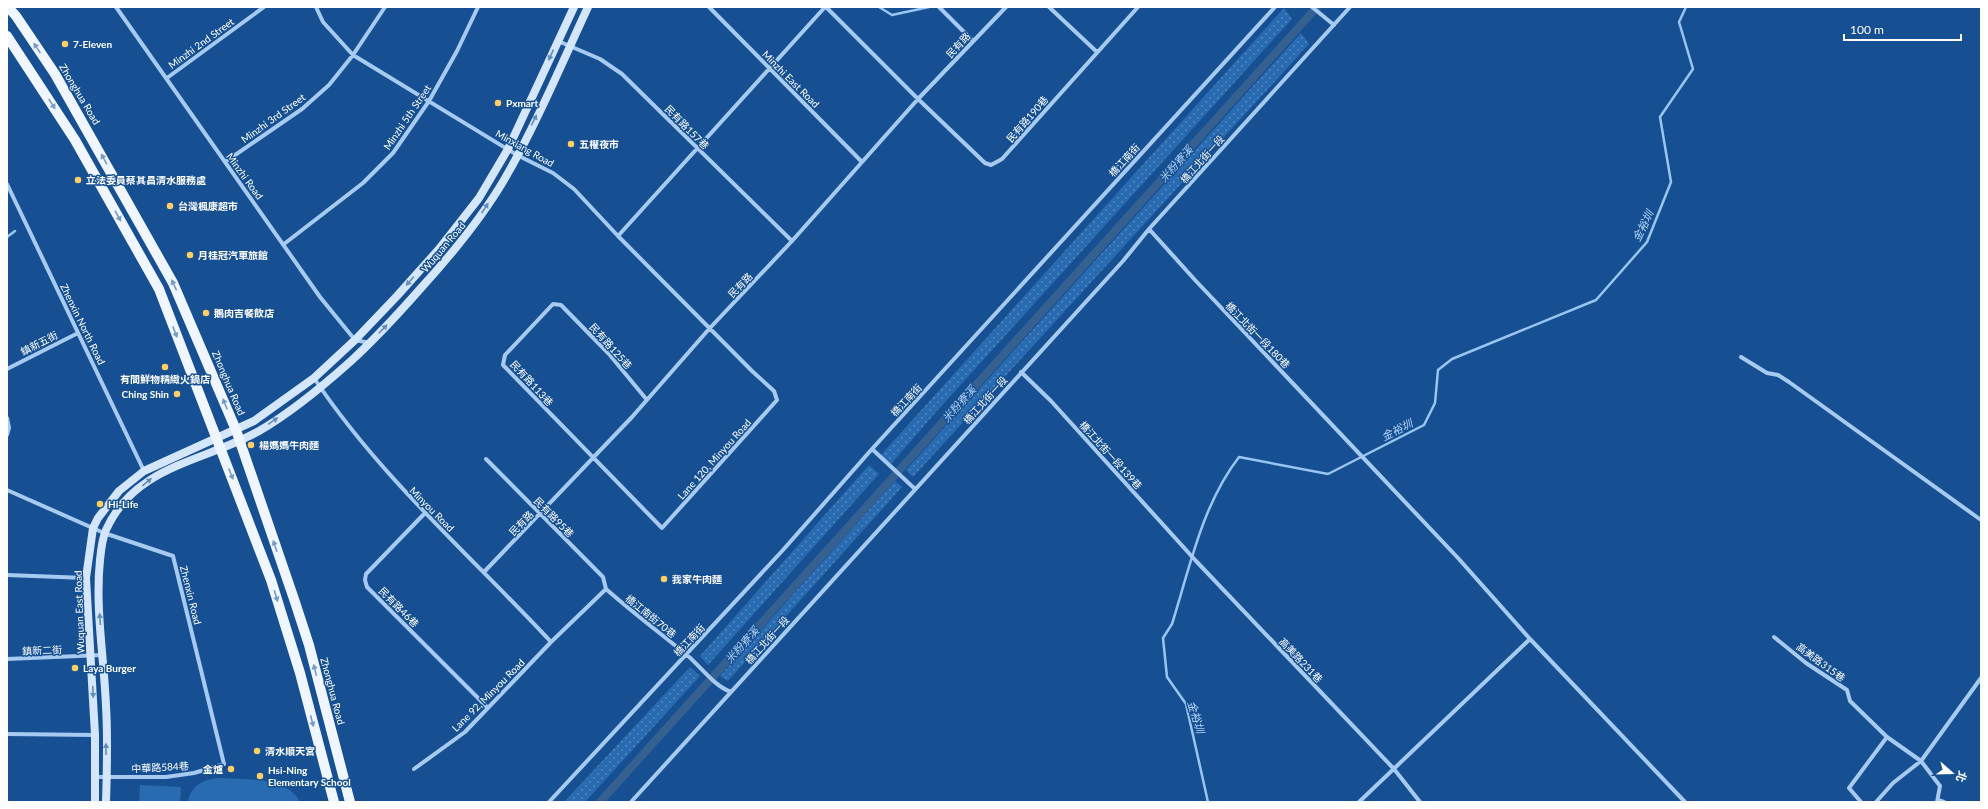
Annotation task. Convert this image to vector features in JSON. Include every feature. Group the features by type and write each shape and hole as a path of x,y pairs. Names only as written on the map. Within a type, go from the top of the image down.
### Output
{"main road":[{"name":"Zhonghua Road","path":"8,7 55,74 173,283 236,430 309,645 350,802"},
{"path":"7,36 75,140 159,289 271,580 300,673 334,802"}],"street":[{"name":"Minzhi 2nd Street","path":"167,78 264,7"},
{"name":"Minxiang Road","path":"316,7 323,22 353,55 517,155 552,173 574,189 709,329"},
{"name":"Minzhi 3rd Street","path":"225,162 302,109 328,84 353,55 385,7"},
{"name":"Minzhi 5th Street","path":"284,244 363,183 393,153 429,101 457,50 478,7"},
{"name":"Wuquan Road","path":"236,430 254,421 314,378 355,340 439,249 479,198 508,149 574,7"},
{"name":"Wuquan Road","path":"239,441 266,426 320,387 370,342 410,300 472,229 503,181 517,155 588,7"},
{"name":"Minzhi East Road","path":"709,7 862,162"},
{"path":"618,236 768,68 826,7 918,99"},
{"path":"939,7 973,41"},
{"name":"民有路","path":"484,572 540,515 647,400 709,329 792,241 918,99 1006,7"},
{"path":"1049,7 1097,52"},
{"name":"民有路190巷","path":"918,99 985,163 991,165 1002,159 1138,7"},
{"name":"橋江南街","path":"548,802 783,550 872,449 1275,7"},
{"path":"1312,7 1334,25"},
{"name":"橋江北街一段","path":"631,802 1123,261 1149,229 1350,7"},
{"name":"Minzhi Road","path":"118,8 320,297 355,340"},
{"name":"民有路157巷","path":"558,41 600,59 622,74 792,241"},
{"name":"Zhenxin North Road","path":"7,184 144,471"},
{"name":"橋江北街一段180巷","path":"1149,229 1195,280 1458,558 1530,639 1685,802"},
{"name":"民有路113巷","path":"561,305 552,304 505,354 503,365 593,458"},
{"name":"民有路125巷","path":"561,305 609,354 647,400"},
{"name":"Lane 120, Minyou Road","path":"593,458 662,528 777,400 774,391 709,329"},
{"name":"鎮新五街","path":"7,369 78,333"},
{"path":"355,340 370,342"},
{"path":"1741,357 1767,373 1778,375 1789,382 1981,520"},
{"name":"橋江北街一段139巷","path":"1021,372 1051,401 1196,561"},
{"name":"Minyou Road","path":"314,378 366,448 425,513 484,572 550,642"},
{"path":"7,418 9,428 7,435"},
{"name":"Wuquan East Road","path":"95,802 96,777 86,578 93,528 98,518 119,491 144,471 236,430"},
{"name":"Wuquan East Road","path":"106,802 106,706 98,593 101,550 104,533 113,517 125,502 151,479 171,467 239,441"},
{"path":"872,449 915,489"},
{"name":"民有路95巷","path":"486,460 603,577 606,589"},
{"name":"Zhenxin Road","path":"7,490 104,533 173,556 224,764"},
{"name":"民有路46巷","path":"425,513 366,574 365,580 367,586 488,708"},
{"name":"高美路231巷","path":"1196,561 1394,769 1418,801"},
{"path":"7,575 86,578"},
{"name":"橋江南街70巷","path":"606,589 698,665 721,686 731,692"},
{"name":"Lane 92, Minyou Road","path":"414,769 466,732 550,642 606,589"},
{"name":"高美路315巷","path":"1774,637 1806,663 1847,690 1850,701 1887,737 1921,761 1940,786 1937,801 1944,802"},
{"path":"1359,802 1530,639"},
{"name":"鎮新二街","path":"7,659 102,655"},
{"path":"1876,802 1893,783 1921,761 1981,678"},
{"path":"7,734 94,735"},
{"path":"1861,802 1849,788 1887,737"},
{"name":"中華路584巷","path":"96,777 166,777 194,773 224,764"}],"shaded area":[{"path":"1284,8 1292,19 936,412 891,464 880,456"},
{"path":"1301,33 1309,44 913,477 906,470"},
{"path":"869,465 879,474 708,665 700,656"},
{"path":"895,481 902,487 728,681 720,676"},
{"path":"690,667 700,676 585,802 564,802"},
{"path":"222,778 266,781 276,784 286,788 294,794 300,802 188,802 192,791 200,783 210,779"},
{"path":"140,785 181,787 180,802 139,802"}],"waterway":[{"path":"879,7 892,15 929,7"},
{"name":"米粉寮溪","path":"600,802 1317,7"},
{"name":"金裕圳","path":"1208,802 1186,704 1167,677 1163,638 1172,624 1191,559 1206,516 1215,495 1226,476 1239,457 1328,474 1424,425 1435,403 1438,370 1452,359 1596,300 1647,242 1671,182 1660,117 1693,69 1679,22 1686,7"},
{"path":"7,237 15,231"}],"place":[{"name":"7-Eleven","path":"65,44"},
{"name":"Pxmart","path":"498,103"},
{"name":"五權夜市","path":"571,144"},
{"name":"立法委員蔡其昌清水服務處","path":"78,180"},
{"name":"台灣楓康超市","path":"170,206"},
{"name":"月桂冠汽車旅館","path":"190,255"},
{"name":"鵝肉吉餐飲店","path":"206,313"},
{"name":"有間鮮物精緻火鍋店","path":"165,367"},
{"name":"Ching Shin","path":"177,394"},
{"name":"楊媽媽牛肉麵","path":"251,445"},
{"name":"Hi-Life","path":"100,504"},
{"name":"我家牛肉麵","path":"664,579"},
{"name":"Laya Burger","path":"75,668"},
{"name":"清水順天宮","path":"257,751"},
{"name":"金爐","path":"231,769"},
{"name":"Hsi-Ning Elementary School","path":"260,776"}]}
